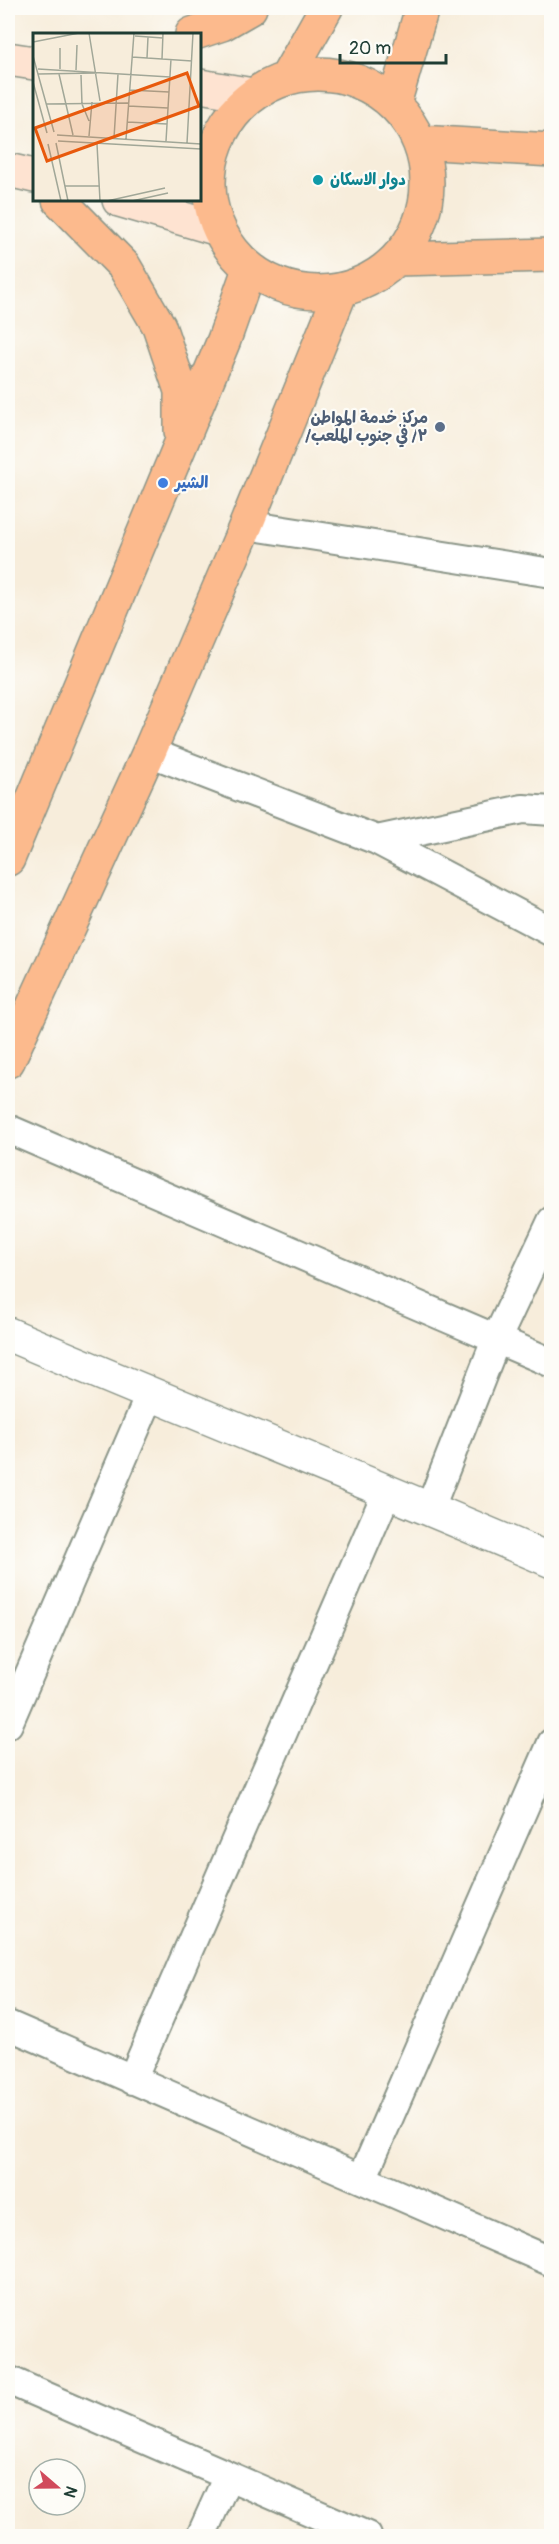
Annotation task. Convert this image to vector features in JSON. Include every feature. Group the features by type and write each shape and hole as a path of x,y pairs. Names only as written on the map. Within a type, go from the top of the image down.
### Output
{"main road":[{"path":"195,33 222,24 250,8"},
{"path":"287,77 326,8"},
{"path":"394,104 422,8"},
{"path":"8,59 33,63"},
{"path":"316,73 344,76 371,87 394,104 409,122 420,142 427,173 426,204 415,234 397,259 371,279 341,291 309,293 277,285 249,269 231,251 218,229 209,193 212,156 227,122 253,95 287,77 316,73"},
{"path":"201,86 253,95"},
{"path":"420,142 552,150"},
{"path":"8,170 33,176"},
{"path":"60,201 124,266 159,326 180,391 181,442"},
{"path":"121,201 218,229"},
{"path":"397,259 552,255"},
{"path":"10,846 224,340 249,269"},
{"path":"8,1061 149,752 246,525 341,291"}],"street":[{"path":"246,525 552,573"},
{"path":"149,752 377,840 552,932"},
{"path":"377,840 523,809 552,811"},
{"path":"8,1129 552,1364"},
{"path":"430,1508 496,1340 552,1221"},
{"path":"8,1334 150,1395 430,1508 552,1561"},
{"path":"8,1724 150,1395"},
{"path":"132,2080 387,1492"},
{"path":"362,2179 552,1743"},
{"path":"8,2025 552,2262"},
{"path":"8,2381 367,2536"},
{"path":"201,2536 228,2476"}],"place":[{"name":"دوار الاسكان","path":"318,180"},
{"name":"مركز خدمة المواطن /٣/ في جنوب الملعب","path":"440,427"},
{"name":"الشير","path":"163,483"}]}
